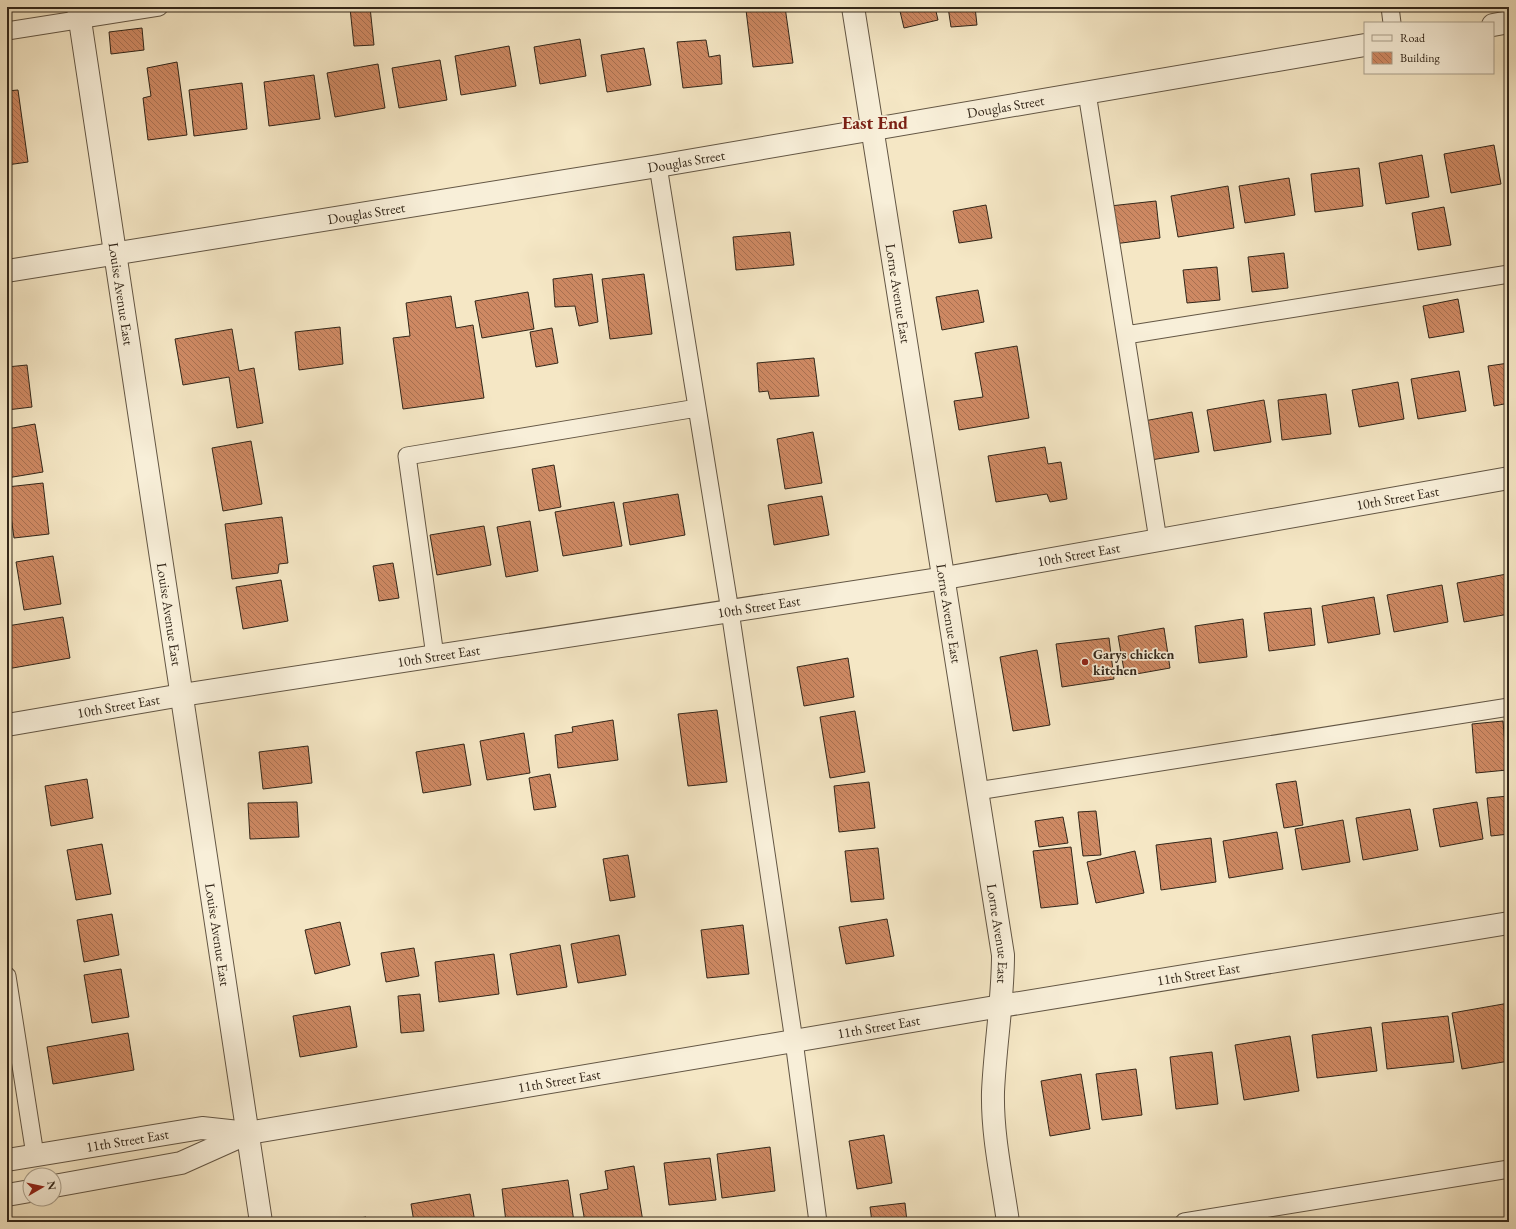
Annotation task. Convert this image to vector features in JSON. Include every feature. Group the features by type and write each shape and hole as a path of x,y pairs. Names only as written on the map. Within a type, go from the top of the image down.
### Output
{"street":[{"name":"Lorne Avenue East","path":"853,7 945,578 1003,955 1001,1006 993,1092 993,1112 1008,1222"},
{"name":"Louise Avenue East","path":"79,14 261,1222"},
{"path":"1494,25 1509,22"},
{"name":"Douglas Street","path":"7,271 658,166 1364,45"},
{"name":"10th Street East","path":"7,725 182,695 945,578 1509,478"},
{"name":"11th Street East","path":"62,1185 181,1163 248,1133 1001,1006 1509,923"},
{"name":"11th Street East","path":"7,1160 202,1128 248,1133"},
{"path":"7,1195 22,1192"}],"lane":[{"path":"7,31 79,14 159,7"},
{"path":"1390,7 1392,22"},
{"path":"1087,92 1158,540"},
{"path":"658,166 730,611 794,1041 818,1222"},
{"path":"1126,335 1509,274"},
{"path":"435,656 407,456 697,408"},
{"path":"977,791 1509,707"},
{"path":"7,976 35,1155"},
{"path":"1184,1222 1509,1169"}],"building":[{"path":"370,7 374,45 354,46 350,8"},
{"path":"785,7 793,63 753,67 746,10"},
{"path":"899,7 935,7 938,20 904,28"},
{"path":"948,7 975,7 977,25 951,27"},
{"path":"142,28 144,50 111,54 109,32"},
{"path":"580,39 586,76 540,84 534,47"},
{"path":"706,40 709,57 720,55 722,84 683,88 677,42"},
{"path":"509,46 516,86 461,95 455,56"},
{"path":"644,48 651,85 607,92 601,55"},
{"path":"440,60 447,100 399,108 392,68"},
{"path":"177,62 187,135 148,140 143,98 151,96 147,68"},
{"path":"378,64 385,108 335,117 327,73"},
{"path":"314,75 320,119 269,126 264,82"},
{"path":"242,83 247,129 194,136 189,90"},
{"path":"18,90 28,162 7,165 7,91"},
{"path":"1494,145 1501,184 1451,193 1444,154"},
{"path":"1422,155 1429,197 1386,204 1379,163"},
{"path":"1359,168 1363,206 1315,212 1311,174"},
{"path":"1289,178 1295,215 1245,223 1239,186"},
{"path":"1228,186 1234,228 1178,237 1171,196"},
{"path":"1156,201 1160,238 1114,244 1110,206"},
{"path":"986,205 992,238 959,243 953,211"},
{"path":"1444,207 1451,245 1418,250 1412,213"},
{"path":"790,232 794,265 736,270 733,237"},
{"path":"1284,253 1288,288 1252,292 1248,257"},
{"path":"1217,267 1220,300 1187,303 1183,270"},
{"path":"592,274 598,322 579,326 575,306 555,307 553,279"},
{"path":"644,274 652,334 610,339 602,279"},
{"path":"978,290 984,322 942,330 936,297"},
{"path":"528,292 534,329 482,338 475,301"},
{"path":"451,296 456,328 473,325 484,398 403,409 393,338 410,336 406,303"},
{"path":"1458,299 1464,332 1429,338 1423,306"},
{"path":"340,327 343,364 299,370 295,332"},
{"path":"552,328 558,363 536,367 530,332"},
{"path":"232,329 239,371 254,368 263,423 237,428 229,377 183,385 175,339"},
{"path":"1017,346 1029,418 959,430 954,401 983,397 975,353"},
{"path":"814,358 819,396 770,399 768,391 759,392 757,363"},
{"path":"1509,363 1509,403 1494,406 1488,366"},
{"path":"27,365 32,407 7,410 7,367"},
{"path":"1459,371 1466,411 1418,419 1411,379"},
{"path":"1398,382 1404,419 1359,427 1352,390"},
{"path":"1326,394 1331,434 1282,440 1278,400"},
{"path":"1264,400 1271,442 1214,451 1207,410"},
{"path":"1192,412 1199,452 1151,460 1144,421"},
{"path":"35,424 43,472 7,478 7,429"},
{"path":"813,432 822,483 785,489 777,439"},
{"path":"251,441 262,504 223,511 212,448"},
{"path":"1045,447 1048,464 1061,462 1067,499 1050,502 1047,494 996,502 988,456"},
{"path":"554,465 561,507 539,511 532,469"},
{"path":"43,483 49,534 14,538 7,487"},
{"path":"678,494 685,535 630,545 623,503"},
{"path":"822,496 829,535 774,545 768,505"},
{"path":"614,502 622,546 563,556 555,512"},
{"path":"282,517 288,563 279,564 278,573 232,579 225,524"},
{"path":"530,521 538,571 506,577 497,527"},
{"path":"484,526 491,565 437,575 430,535"},
{"path":"53,556 61,604 24,610 16,562"},
{"path":"393,563 399,598 379,601 373,566"},
{"path":"1507,574 1509,614 1464,622 1457,583"},
{"path":"281,580 288,621 243,629 236,587"},
{"path":"1442,585 1448,622 1394,632 1387,595"},
{"path":"1374,597 1380,634 1328,643 1322,606"},
{"path":"1311,608 1315,645 1269,651 1264,613"},
{"path":"63,617 70,658 7,669 7,626"},
{"path":"1243,619 1247,657 1199,663 1195,626"},
{"path":"1164,628 1170,668 1125,676 1118,636"},
{"name":"Garys chicken kitchen","path":"1109,638 1114,679 1062,687 1056,644"},
{"path":"1037,650 1050,725 1013,731 1000,657"},
{"path":"848,658 854,697 804,706 797,667"},
{"path":"717,710 727,782 688,786 678,714"},
{"path":"855,711 865,772 830,778 820,717"},
{"path":"613,720 618,760 558,768 555,735 573,732 572,727"},
{"path":"1503,721 1507,770 1476,773 1472,724"},
{"path":"524,733 530,773 487,780 480,741"},
{"path":"464,744 471,785 423,793 416,752"},
{"path":"308,746 312,783 263,789 259,752"},
{"path":"550,774 556,807 534,810 529,778"},
{"path":"87,779 93,818 51,826 45,786"},
{"path":"1296,781 1303,825 1284,828 1276,784"},
{"path":"869,782 875,828 839,832 834,786"},
{"path":"1509,796 1509,834 1491,836 1487,798"},
{"path":"297,802 299,837 250,839 248,803"},
{"path":"1477,802 1483,839 1440,847 1433,809"},
{"path":"1410,809 1418,850 1363,860 1356,818"},
{"path":"1096,811 1101,855 1083,856 1078,812"},
{"path":"1063,817 1068,843 1039,847 1035,821"},
{"path":"1343,820 1350,862 1302,870 1295,829"},
{"path":"1277,832 1283,869 1229,878 1223,841"},
{"path":"1211,838 1216,882 1161,890 1156,845"},
{"path":"102,844 111,894 76,900 67,850"},
{"path":"1071,847 1078,904 1041,908 1033,851"},
{"path":"878,848 884,899 851,902 845,851"},
{"path":"1135,851 1144,893 1096,903 1087,862"},
{"path":"628,855 635,897 610,901 603,859"},
{"path":"112,914 119,955 84,962 77,920"},
{"path":"887,919 894,956 846,964 839,927"},
{"path":"340,922 350,965 315,974 305,930"},
{"path":"743,925 749,974 707,978 701,930"},
{"path":"619,935 626,975 578,983 571,944"},
{"path":"560,945 567,987 517,995 510,954"},
{"path":"414,948 419,976 386,982 381,953"},
{"path":"494,954 499,994 439,1002 435,962"},
{"path":"121,969 129,1017 92,1023 84,975"},
{"path":"420,994 424,1031 401,1033 398,996"},
{"path":"1509,1003 1509,1061 1462,1069 1452,1013"},
{"path":"350,1006 357,1047 300,1057 293,1016"},
{"path":"1448,1016 1454,1062 1387,1069 1382,1023"},
{"path":"1371,1027 1377,1071 1317,1078 1312,1035"},
{"path":"128,1033 134,1070 53,1084 47,1047"},
{"path":"1290,1036 1299,1091 1244,1100 1235,1045"},
{"path":"1212,1052 1218,1104 1176,1109 1170,1057"},
{"path":"1136,1069 1142,1115 1102,1120 1096,1074"},
{"path":"1081,1074 1090,1129 1050,1136 1041,1081"},
{"path":"884,1135 892,1183 857,1189 849,1141"},
{"path":"770,1147 775,1191 722,1198 717,1154"},
{"path":"710,1158 716,1200 669,1205 664,1163"},
{"path":"634,1166 643,1222 585,1222 580,1194 608,1189 605,1171"},
{"path":"568,1180 574,1222 506,1222 502,1189"},
{"path":"470,1194 475,1222 414,1222 411,1204"},
{"path":"905,1203 907,1222 872,1222 870,1207"},
{"path":"366,1217 367,1222 335,1222"}],"place":[{"name":"Garys chicken kitchen","path":"1085,662"}],"district":[{"name":"East End","path":"875,123"}]}
